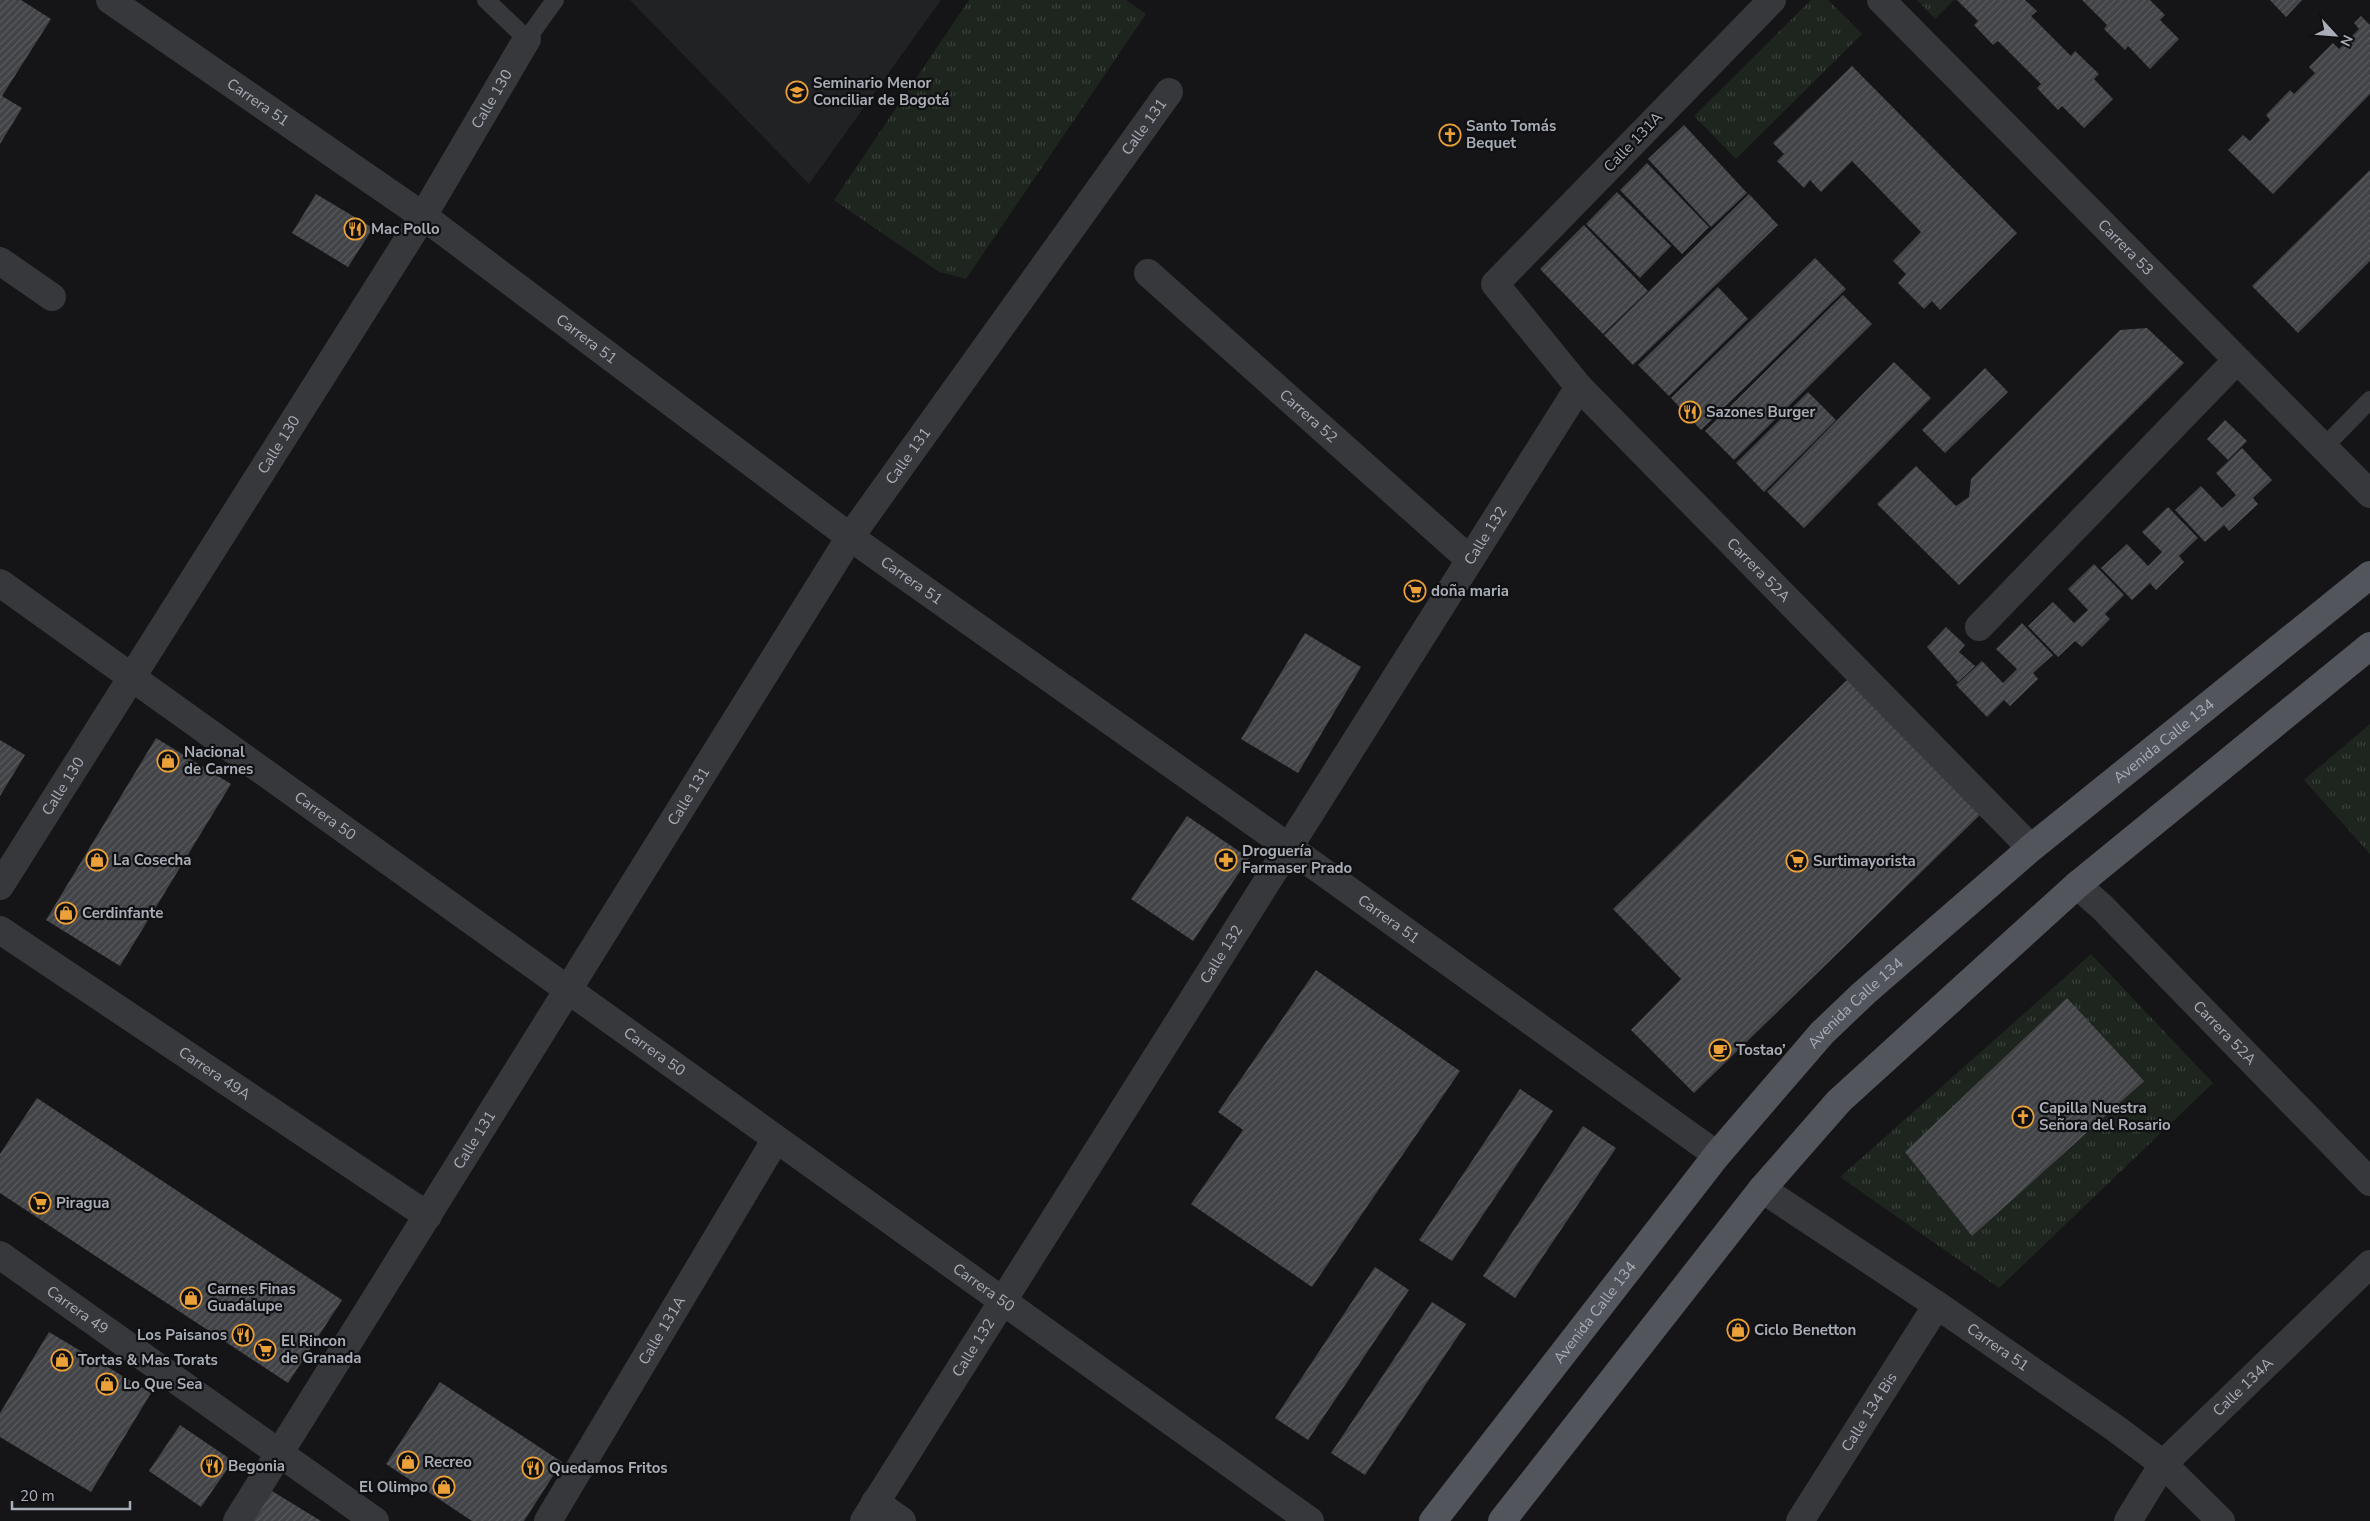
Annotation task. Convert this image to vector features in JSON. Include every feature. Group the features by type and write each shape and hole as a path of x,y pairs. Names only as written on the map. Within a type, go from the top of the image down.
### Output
{"main road":[{"name":"Avenida Calle 134","path":"1433,1521 1717,1156 1822,1033 1864,994 2032,848 2370,575"},
{"path":"1502,1521 1762,1189 1839,1101 2077,885 2370,646"}],"street":[{"name":"Carrera 51","path":"110,0 423,216 850,536 1288,846 1717,1156"},
{"name":"Calle 131A","path":"1495,284 1772,0"},
{"name":"Carrera 53","path":"1881,0 2370,494"},
{"name":"Calle 130","path":"0,886 423,216 527,39"},
{"name":"Calle 131","path":"237,1521 850,536 1169,92"},
{"path":"0,261 52,297"},
{"name":"Carrera 52","path":"1148,273 1469,559"},
{"name":"Carrera 52A","path":"1495,284 1578,387 2032,848"},
{"path":"1979,627 2237,360"},
{"name":"Calle 132","path":"870,1512 1001,1300 1578,387"},
{"name":"Carrera 50","path":"0,583 1310,1521"},
{"name":"Carrera 52A","path":"2077,885 2102,907 2370,1182"},
{"name":"Carrera 49A","path":"0,930 428,1216"},
{"name":"Calle 131A","path":"548,1521 776,1139"},
{"name":"Carrera 51","path":"1762,1189 1937,1305 2163,1464 2222,1521"},
{"name":"Carrera 49","path":"0,1255 375,1521"},
{"name":"Calle 134A","path":"2128,1521 2163,1464 2370,1264"},
{"name":"Calle 134 Bis","path":"1800,1521 1937,1305"},
{"path":"870,1512 902,1521"}],"lane":[{"path":"486,0 527,39"},
{"name":"Calle 130","path":"527,39 555,0"},
{"path":"2324,447 2370,400"}],"shaded area":[{"name":"Seminario Menor Conciliar de Bogotá","path":"630,0 941,0 809,184"}],"green space":[{"path":"969,0 1126,0 1146,14 966,279 939,272 834,200"},
{"path":"1811,0 1828,0 1862,34 1736,159 1694,116"},
{"path":"1917,0 1954,0 1935,19"},
{"path":"2370,724 2370,854 2304,780"},
{"path":"2091,954 2213,1083 1999,1288 1840,1177"}],"building":[{"path":"0,0 21,0 51,19 2,96 22,108 0,144"},
{"path":"1957,0 2025,0 2037,11 2031,16 2071,56 2075,51 2099,74 2094,79 2113,99 2084,128 2062,106 2058,110 2037,88 2041,84 1998,41 1993,45 1974,25 1978,21"},
{"path":"2082,0 2150,0 2165,15 2160,20 2179,39 2150,69 2128,46 2125,50 2104,29 2107,25"},
{"path":"2270,0 2302,0 2286,17"},
{"path":"2361,16 2370,25 2370,94 2273,194 2228,150 2243,135 2250,141 2270,120 2266,115 2290,90 2294,94 2315,73 2309,67 2333,43 2339,49 2359,29 2354,23"},
{"path":"1852,66 2017,233 1940,310 1932,301 1924,309 1898,283 1906,274 1893,261 1921,232 1852,161 1821,192 1810,180 1804,188 1777,161 1784,154 1773,143"},
{"path":"1684,125 1747,193 1711,227 1648,159"},
{"path":"1647,163 1709,227 1682,254 1620,190"},
{"path":"2370,170 2370,261 2298,333 2252,286"},
{"path":"1617,192 1671,246 1640,278 1586,224"},
{"path":"316,194 373,228 348,267 292,233"},
{"path":"1749,194 1778,225 1633,365 1604,335"},
{"path":"1584,225 1648,291 1603,334 1540,269"},
{"path":"1815,258 1846,289 1701,430 1671,398"},
{"path":"1718,287 1748,319 1669,396 1638,365"},
{"path":"1843,295 1872,324 1734,460 1705,431"},
{"path":"2147,328 2184,363 1959,585 1877,504 1916,466 1956,506 1969,497 1971,479 2120,330"},
{"path":"1894,362 1931,398 1804,528 1767,492"},
{"path":"1985,368 2008,392 1945,453 1922,430"},
{"path":"1808,392 1836,420 1764,492 1736,463"},
{"path":"2225,420 2247,441 2228,460 2207,439"},
{"path":"2242,448 2272,480 2253,498 2258,504 2229,531 2224,525 2205,542 2175,510 2201,486 2222,508 2236,495 2216,473"},
{"path":"2168,507 2198,538 2179,556 2184,562 2156,590 2150,583 2132,600 2101,568 2127,544 2148,566 2162,552 2142,532"},
{"path":"2094,564 2124,595 2105,614 2110,619 2082,647 2075,641 2058,657 2028,626 2053,602 2074,623 2088,610 2068,589"},
{"path":"2022,623 2053,655 2033,673 2038,679 2010,706 2004,700 1987,717 1956,685 1982,661 2003,683 2017,669 1996,649"},
{"path":"1946,627 1965,645 1959,652 1975,666 1958,682 1927,647"},
{"path":"1305,633 1361,667 1298,773 1241,739"},
{"name":"Surtimayorista","path":"1849,678 1981,814 1694,1093 1631,1030 1681,979 1613,909"},
{"path":"156,738 231,784 120,966 46,920"},
{"path":"0,740 25,755 0,796"},
{"path":"1187,816 1249,858 1193,941 1131,899"},
{"path":"1316,970 1460,1071 1312,1287 1191,1204 1243,1130 1218,1112"},
{"name":"Capilla Nuestra Señora del Rosario","path":"2067,998 2144,1081 1972,1236 1905,1152"},
{"path":"1520,1089 1553,1111 1452,1261 1419,1240"},
{"path":"37,1098 342,1300 288,1383 0,1193 0,1154"},
{"path":"1583,1126 1616,1148 1515,1298 1483,1276"},
{"path":"1375,1267 1409,1290 1308,1440 1275,1418"},
{"path":"1432,1302 1466,1324 1365,1475 1331,1453"},
{"path":"49,1332 151,1393 91,1492 0,1437 0,1413"},
{"path":"440,1382 562,1462 524,1521 472,1521 386,1464"},
{"path":"180,1425 233,1461 201,1507 149,1471"},
{"path":"272,1491 321,1521 253,1521"}],"place":[{"name":"Seminario Menor Conciliar de Bogotá","path":"797,92"},
{"name":"Santo Tomás Bequet","path":"1450,135"},
{"name":"Mac Pollo","path":"355,229"},
{"name":"Sazones Burger","path":"1690,412"},
{"name":"doña maria","path":"1415,591"},
{"name":"Nacional de Carnes","path":"168,761"},
{"name":"La Cosecha","path":"97,860"},
{"name":"Droguería Farmaser Prado","path":"1226,860"},
{"name":"Surtimayorista","path":"1797,861"},
{"name":"Cerdinfante","path":"66,913"},
{"name":"Tostao’","path":"1720,1050"},
{"name":"Capilla Nuestra Señora del Rosario","path":"2023,1117"},
{"name":"Piragua","path":"40,1203"},
{"name":"Carnes Finas Guadalupe","path":"191,1298"},
{"name":"Ciclo Benetton","path":"1738,1330"},
{"name":"Los Paisanos","path":"243,1335"},
{"name":"El Rincon de Granada","path":"265,1350"},
{"name":"Tortas & Mas Torats","path":"62,1360"},
{"name":"Lo Que Sea","path":"107,1384"},
{"name":"Recreo","path":"408,1462"},
{"name":"Begonia","path":"212,1466"},
{"name":"Quedamos Fritos","path":"533,1468"},
{"name":"El Olimpo","path":"444,1487"}]}
